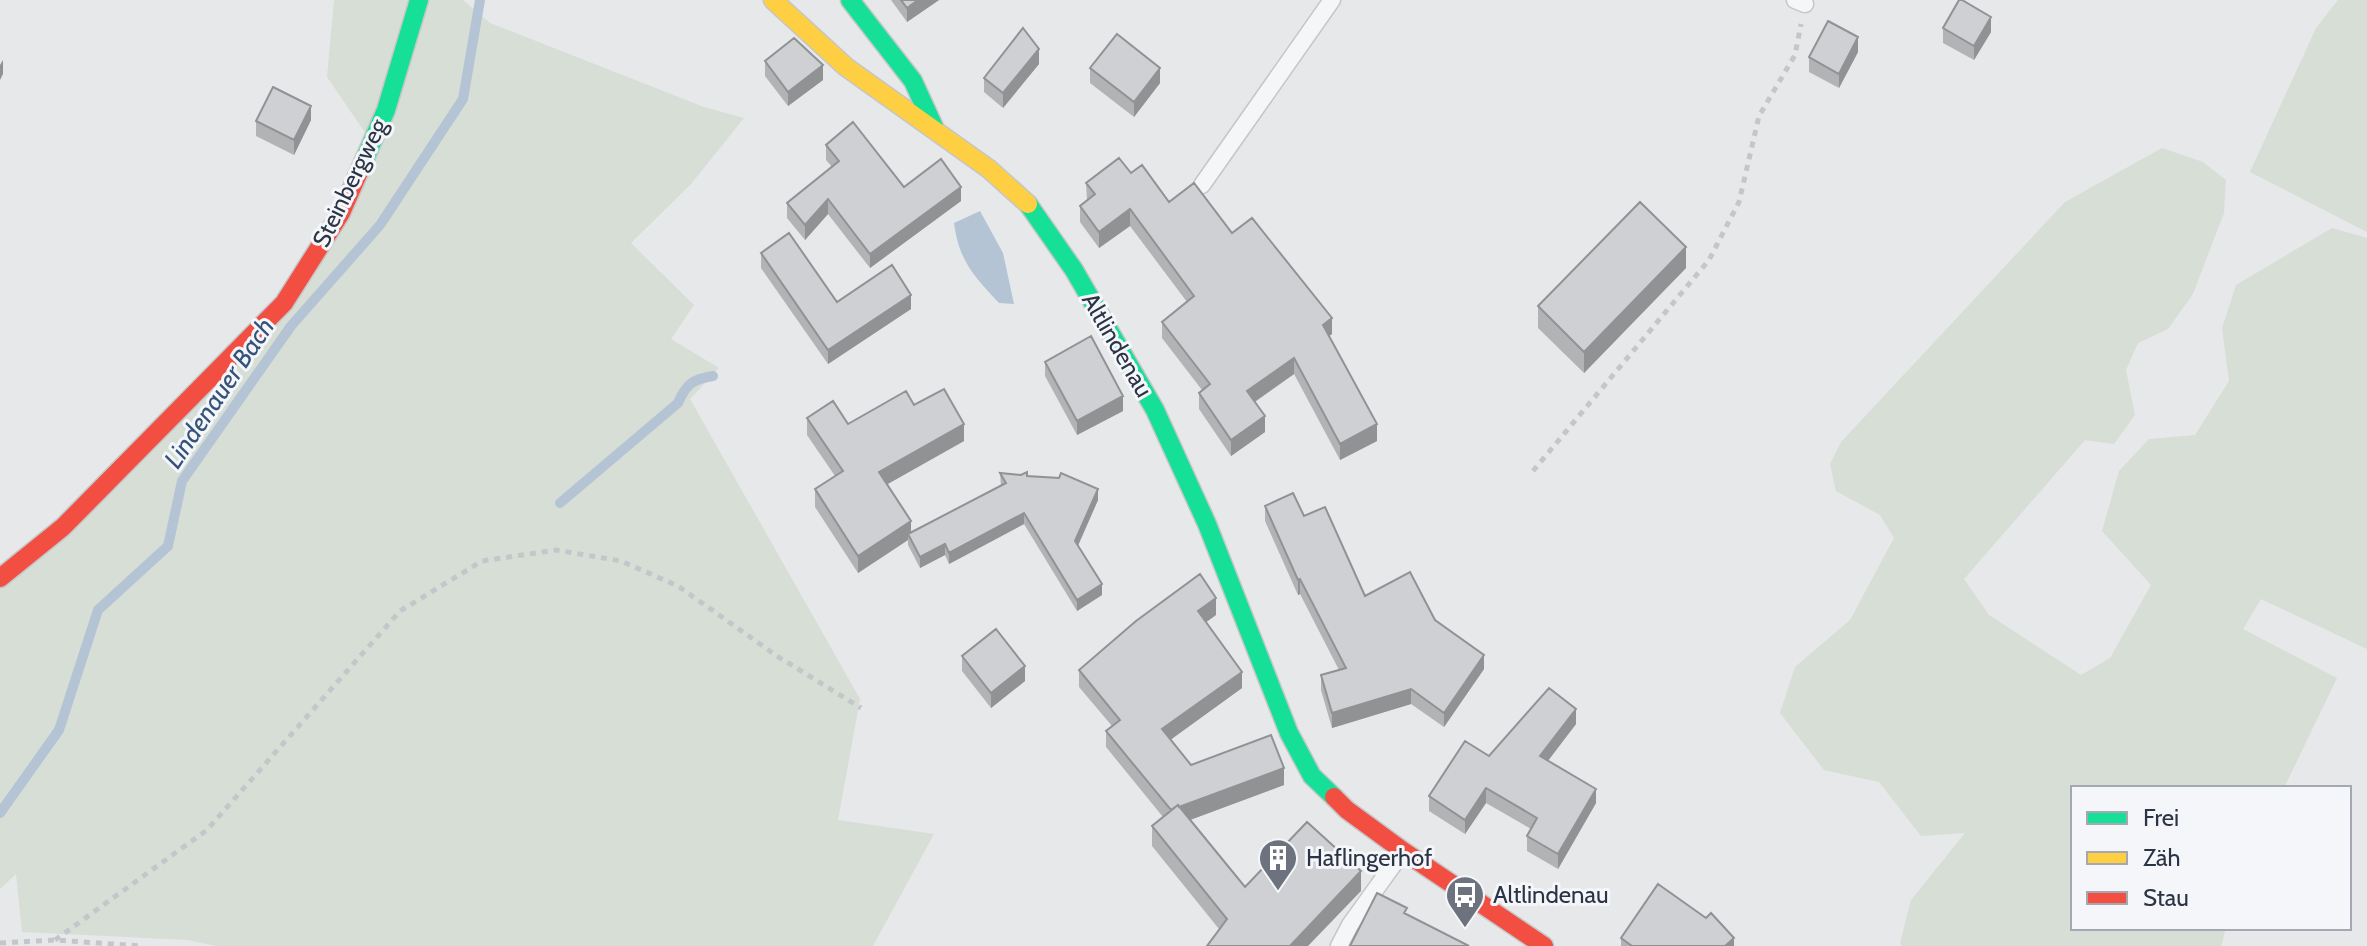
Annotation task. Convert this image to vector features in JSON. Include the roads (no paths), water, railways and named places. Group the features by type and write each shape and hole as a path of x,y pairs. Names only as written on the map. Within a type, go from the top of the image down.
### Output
{"street":[{"name":"Steinbergweg","path":"0,578 63,527 284,303 346,200 386,110 419,0"},
{"name":"Altlindenau","path":"773,0 846,67 989,169 1031,207 1074,270 1155,410 1207,524 1289,733 1312,776 1347,810 1544,946"},
{"name":"Altlindenau","path":"850,0 913,81 937,132"}],"lane":[{"path":"1202,185 1332,0"},
{"path":"1339,946 1350,925 1403,851"}],"water":[{"path":"980,211 1003,253 1014,304 999,303 975,276 960,248 954,223"}],"waterway":[{"name":"Lindenauer Bach","path":"0,813 59,730 98,610 168,546 182,481 291,326 380,225 463,99 480,0"},
{"path":"560,503 678,403 691,384 713,376"}],"place":[{"name":"Haflingerhof","path":"1278,892"},
{"name":"Altlindenau","path":"1465,929"}]}
